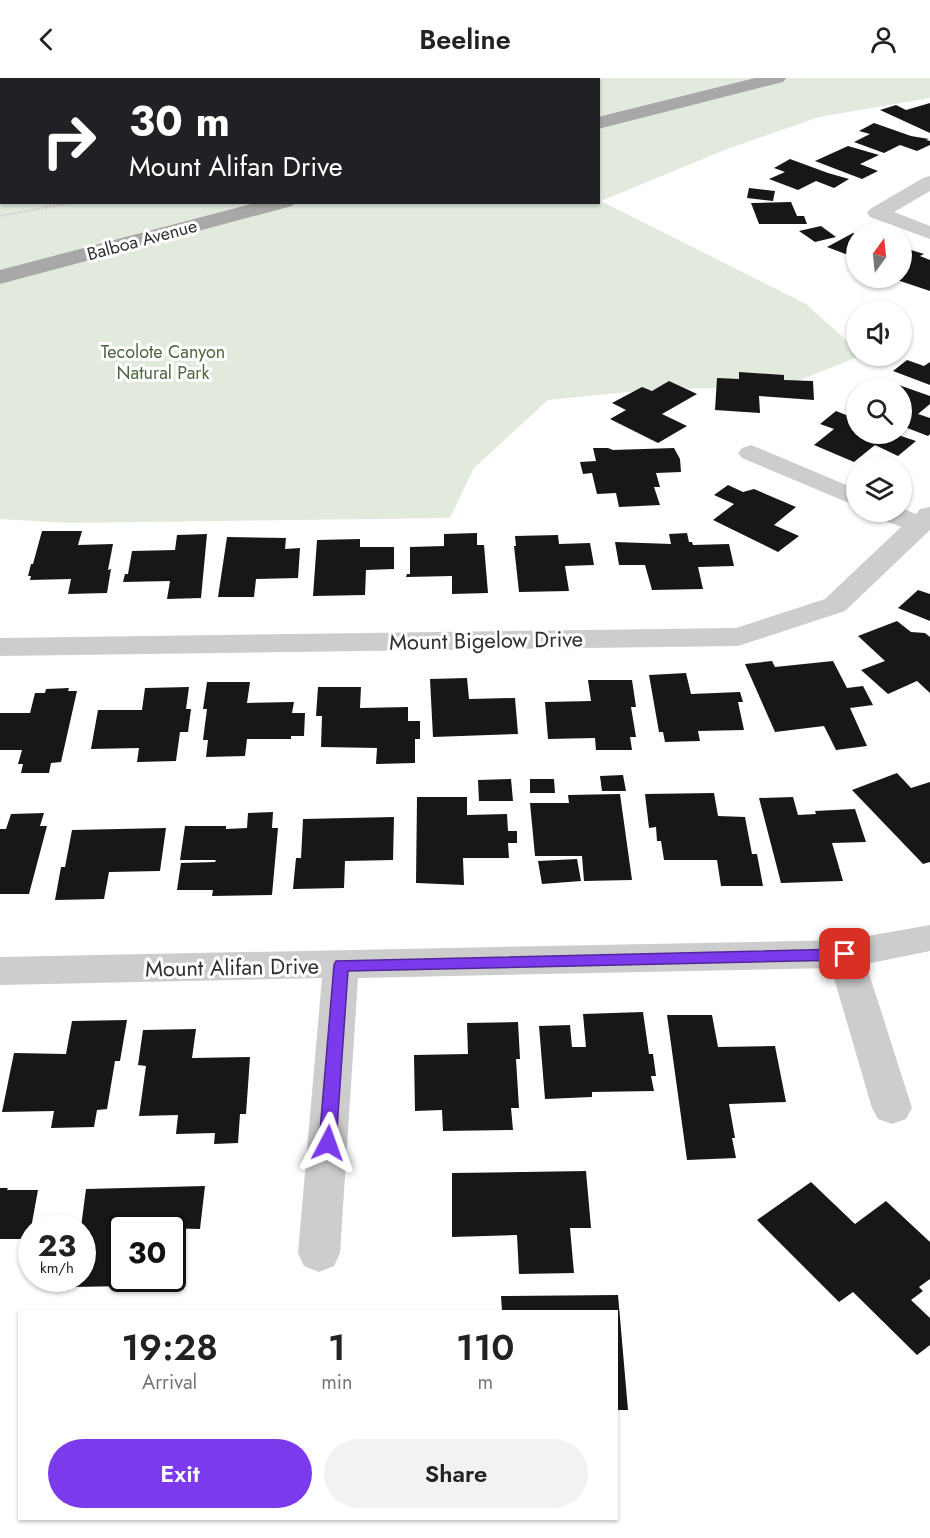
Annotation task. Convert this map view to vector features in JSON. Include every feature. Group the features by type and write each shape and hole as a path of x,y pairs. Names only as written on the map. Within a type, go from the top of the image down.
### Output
{"main road":[{"path":"600,106 711,78"},
{"path":"600,122 777,78"},
{"name":"Balboa Avenue","path":"0,258 208,204"},
{"name":"Balboa Avenue","path":"0,277 277,204"}],"street":[{"path":"930,182 877,213 930,233"},
{"path":"751,453 846,494"},
{"name":"Mount Bigelow Drive","path":"0,647 738,637 835,605 924,520"},
{"name":"Mount Alifan Drive","path":"0,970 845,954 930,938"},
{"path":"845,954 892,1108"},
{"path":"319,1253 341,965"}],"path":[{"path":"0,216 63,204"}],"green space":[{"name":"Tecolote Canyon Natural Park","path":"600,78 930,78 930,98 819,117 727,149 601,201 806,304 846,340 846,362 783,387 659,389 548,400 474,468 450,518 69,523 0,519 0,204 600,204"}],"building":[{"path":"930,103 930,133 880,110 896,105 906,110"},
{"path":"874,123 911,136 929,139 926,140 930,141 930,145 917,151 900,145 884,153 854,142 870,134 859,131"},
{"path":"848,146 879,155 860,164 878,171 862,179 815,161"},
{"path":"790,159 849,179 834,188 816,181 798,190 769,179 785,172 774,168"},
{"path":"749,188 775,191 773,201 747,198"},
{"path":"791,202 797,216 804,216 807,224 759,224 751,203"},
{"path":"821,226 836,237 815,242 799,231"},
{"path":"846,237 846,254 827,247"},
{"path":"912,250 924,254 920,256 930,260 930,291 912,285"},
{"path":"912,362 924,366 930,362 930,385 912,378 893,371 899,366 912,366"},
{"path":"739,372 784,375 784,380 813,381 814,400 759,396 760,413 715,410 717,378 739,379"},
{"path":"669,381 697,394 662,414 687,426 658,443 610,419 626,410 612,403 642,387 652,391"},
{"path":"912,390 930,396 930,404 918,414 930,418 928,436 912,430"},
{"path":"836,411 846,415 846,444 912,444 912,440 916,441 898,456 875,445 861,456 846,456 846,459 814,445 834,429 820,424"},
{"path":"593,448 613,450 674,448 680,459 681,472 656,473 660,487 654,487 660,505 619,507 616,493 597,494 592,473 583,474 580,462 596,461"},
{"path":"728,485 743,492 754,489 796,507 774,525 799,536 778,552 713,520 734,504 714,495"},
{"path":"42,531 82,531 78,545 113,544 108,570 111,569 107,593 68,594 71,579 30,580 31,576 28,576"},
{"path":"477,533 477,545 484,545 488,593 452,594 452,576 406,577 410,574 410,547 444,546 444,534"},
{"path":"687,533 689,542 693,545 729,544 734,566 698,567 703,589 652,590 645,565 619,565 615,542 671,544 669,534"},
{"path":"207,534 201,598 167,599 170,581 123,582 125,574 128,574 132,551 175,550 177,535"},
{"path":"558,535 559,544 590,543 594,565 565,566 569,591 519,592 515,536"},
{"path":"227,537 286,538 285,549 300,548 298,578 256,579 254,597 218,597"},
{"path":"360,539 360,547 394,547 394,569 366,570 365,595 313,596 317,540"},
{"path":"918,590 930,594 930,621 898,608"},
{"path":"897,621 911,632 925,633 930,637 930,693 917,681 888,694 861,670 885,661 858,636"},
{"path":"772,661 775,667 833,661 847,688 863,686 873,705 850,708 867,746 836,750 824,726 775,732 745,664"},
{"path":"686,673 691,694 740,692 743,702 738,702 744,730 698,731 700,741 665,742 663,732 659,732 649,675"},
{"path":"467,678 469,699 515,698 518,734 433,737 430,679"},
{"path":"588,680 632,680 636,707 631,707 636,737 630,737 632,750 596,750 595,738 548,739 545,702 591,701"},
{"path":"207,682 250,682 247,703 294,702 292,713 305,713 304,736 291,736 291,739 247,739 245,756 206,757 208,740 203,740 207,709 203,709"},
{"path":"189,687 186,709 191,709 188,732 180,732 176,761 137,762 139,748 91,749 98,710 142,710 145,688"},
{"path":"318,687 361,687 360,708 408,707 408,721 420,721 420,739 415,739 415,763 376,764 377,748 321,747 322,716 316,716"},
{"path":"69,688 68,691 77,691 61,762 51,763 49,773 21,773 23,764 18,764 22,750 0,750 0,713 30,713 35,693 45,693 46,689"},
{"path":"897,773 911,788 930,782 930,862 923,864 852,790"},
{"path":"623,775 626,791 602,791 600,776"},
{"path":"511,779 513,801 479,801 478,780"},
{"path":"530,779 554,779 555,793 530,793"},
{"path":"714,793 718,816 745,817 752,854 757,854 763,886 721,886 717,860 664,860 661,841 657,841 656,827 649,828 645,794"},
{"path":"620,794 632,880 584,881 582,856 535,856 530,803 569,803 568,795"},
{"path":"417,797 467,797 467,815 507,814 508,831 517,831 517,843 508,843 509,858 463,858 464,885 416,883"},
{"path":"793,797 798,815 816,814 815,811 855,809 866,842 832,843 843,881 781,883 759,798"},
{"path":"273,812 272,828 278,828 272,895 212,896 213,890 177,890 181,863 215,862 216,860 180,860 185,826 247,828 248,813"},
{"path":"44,813 40,826 47,826 29,894 0,894 0,829 6,829 11,814"},
{"path":"394,817 393,860 345,861 344,888 293,889 296,858 301,858 303,819"},
{"path":"166,828 160,871 109,872 104,899 55,900 61,867 65,867 72,830"},
{"path":"577,859 581,881 542,884 538,861"},
{"path":"643,1012 649,1054 653,1054 656,1076 651,1076 654,1091 592,1092 592,1097 545,1099 539,1026 570,1025 572,1047 586,1047 583,1014"},
{"path":"667,1015 712,1015 718,1047 775,1046 786,1102 729,1104 736,1158 687,1160"},
{"path":"127,1020 120,1061 115,1061 107,1109 97,1110 94,1127 51,1128 54,1111 2,1112 14,1053 66,1054 72,1021"},
{"path":"518,1022 520,1059 516,1059 519,1108 511,1108 513,1130 443,1131 442,1110 415,1111 414,1055 468,1054 467,1023"},
{"path":"196,1029 192,1058 250,1057 246,1114 240,1114 238,1143 214,1144 215,1133 176,1134 178,1115 139,1116 146,1066 138,1065 143,1030"},
{"path":"586,1171 591,1228 570,1228 574,1273 519,1274 517,1235 452,1237 452,1173"},
{"path":"811,1182 855,1224 886,1201 930,1242 930,1279 919,1287 923,1291 911,1300 930,1318 930,1345 917,1355 853,1292 839,1302 757,1220"},
{"path":"205,1186 200,1229 186,1229 186,1214 108,1214 108,1286 96,1287 96,1214 83,1214 86,1189"},
{"path":"0,1188 38,1190 34,1214 18,1214 18,1239 0,1239"},
{"path":"618,1295 628,1410 618,1410 618,1310 502,1310 501,1296"}],"route":[{"path":"328,1143 341,965 845,954"}]}
